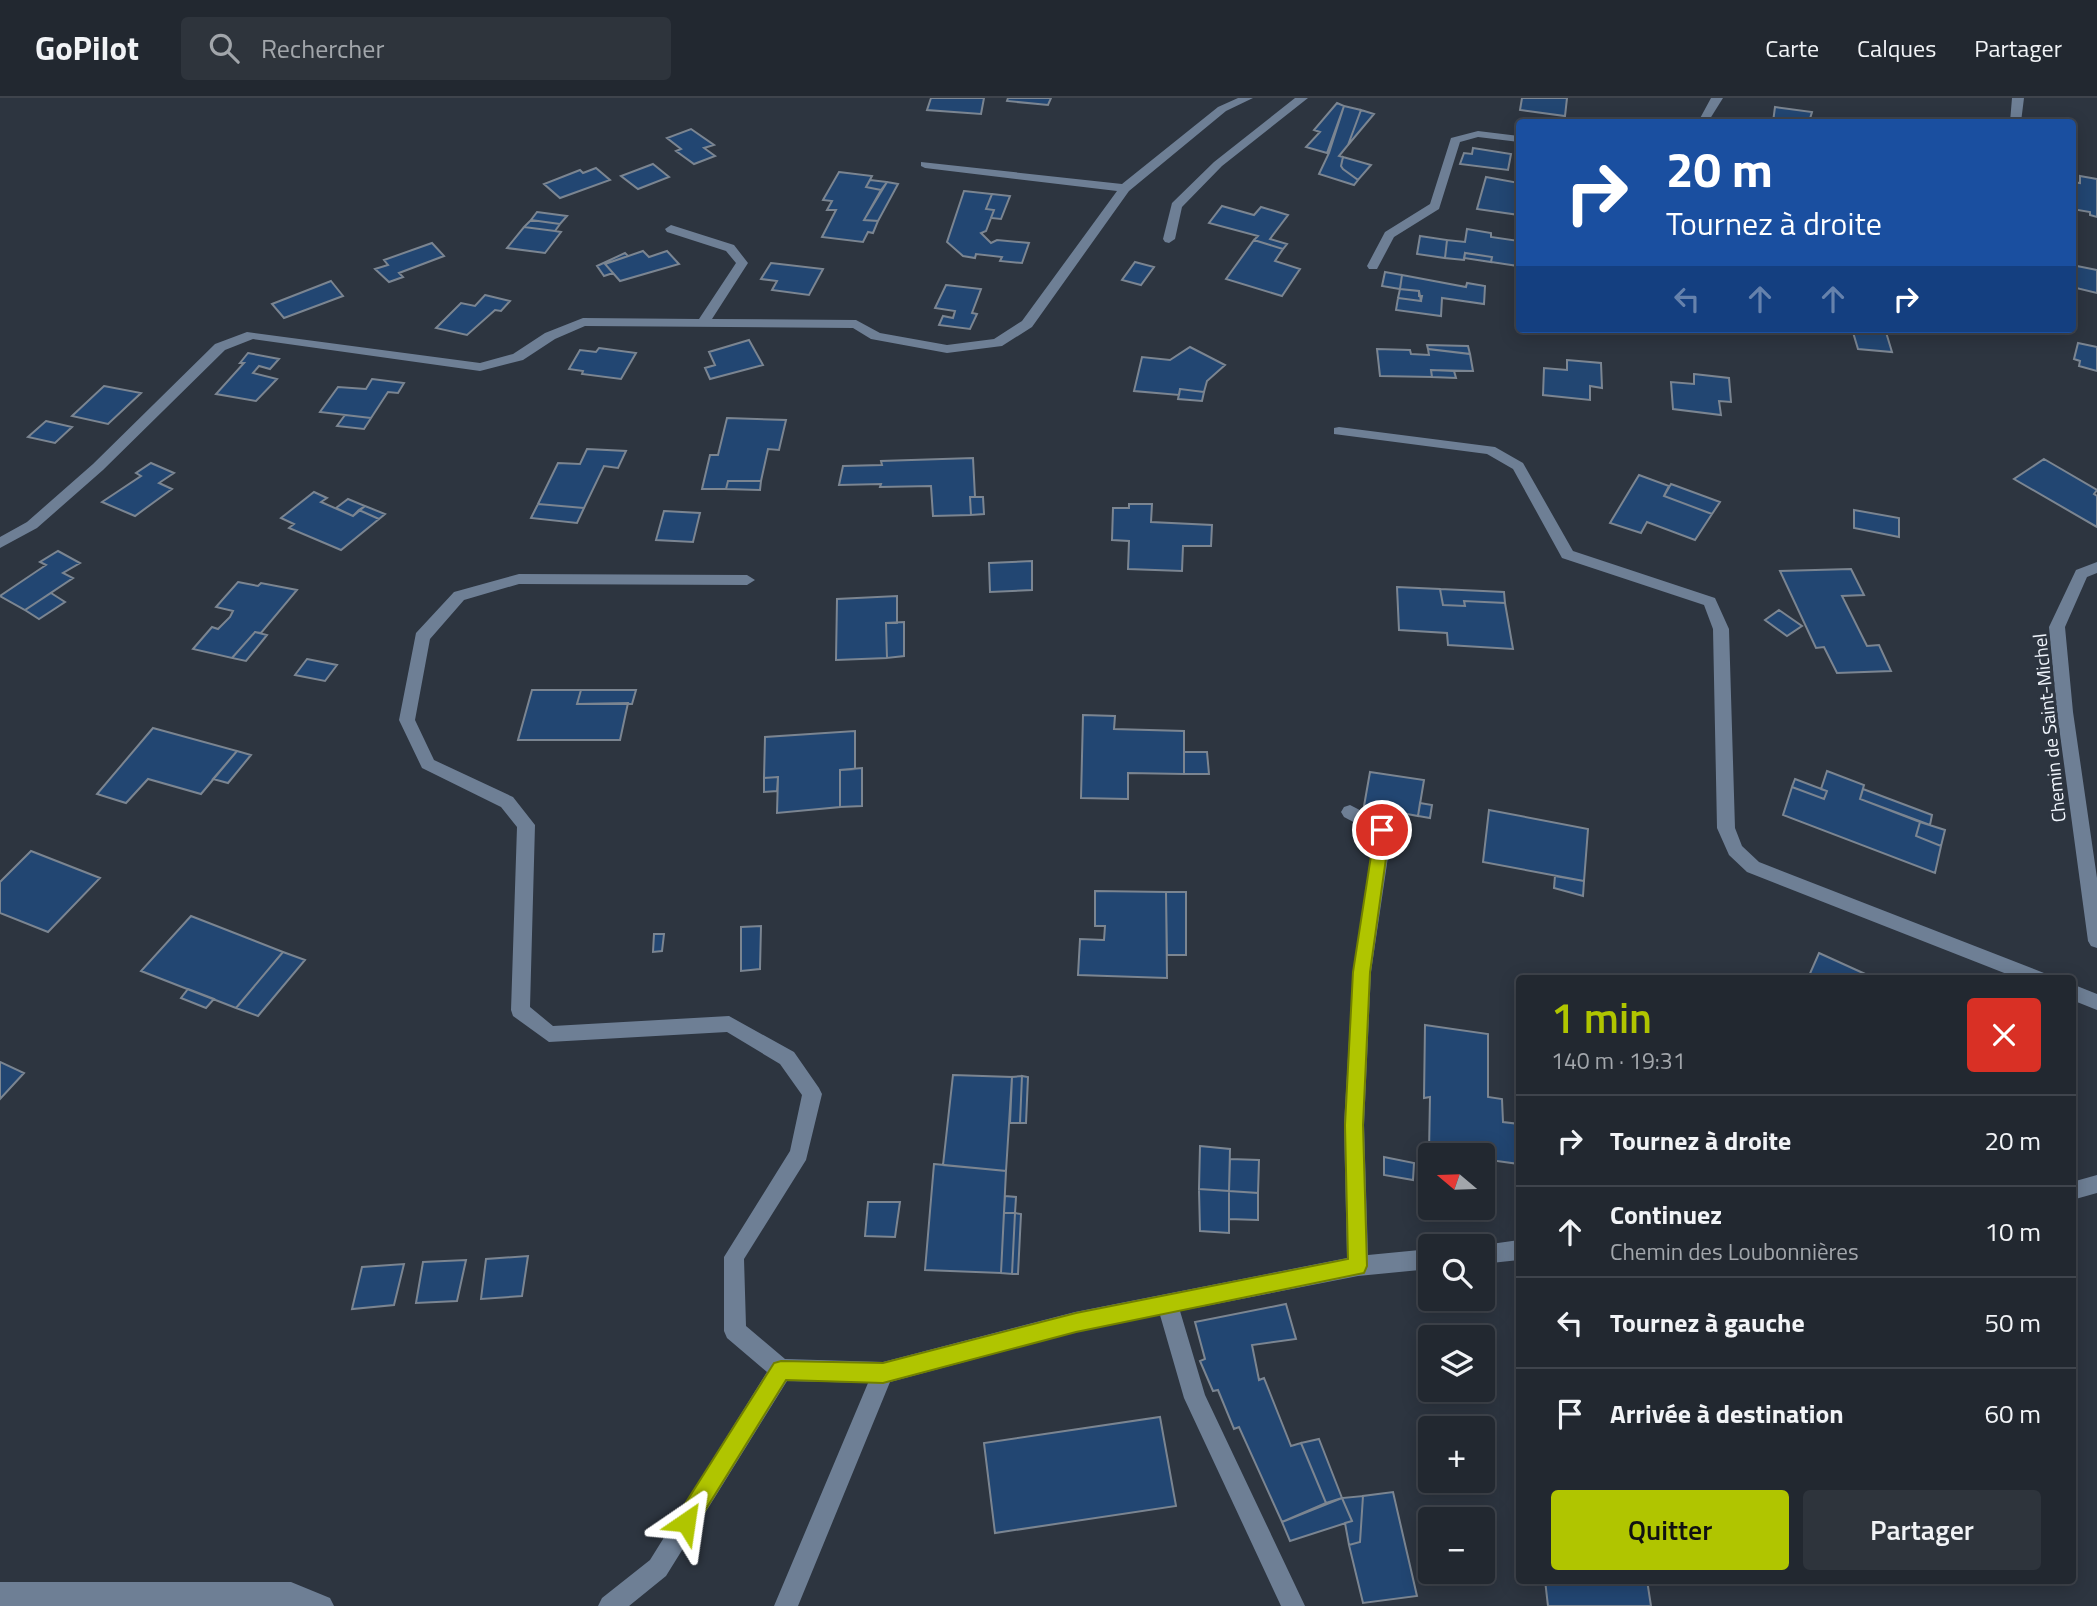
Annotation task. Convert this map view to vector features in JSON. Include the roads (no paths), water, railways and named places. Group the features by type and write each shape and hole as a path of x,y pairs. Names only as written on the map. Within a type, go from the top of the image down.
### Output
{"street":[{"path":"0,544 32,525 98,467 220,347 252,335 480,367 518,357 550,336 583,322 856,324 876,336 947,349 996,343 1027,324 1125,188 1222,109 1247,98"},
{"path":"1169,239 1176,206 1218,164 1302,98"},
{"path":"1705,119 1717,98"},
{"path":"2016,119 2018,98"},
{"path":"1373,266 1389,234 1435,206 1455,139 1478,134 1516,139"},
{"path":"925,164 984,169 1092,187 1125,188"},
{"path":"671,229 730,248 742,263 704,323"},
{"path":"1339,432 1490,450 1518,466 1567,554 1710,602 1721,629 1726,828 1735,850 1754,867 2029,975"},
{"name":"Chemin de Saint-Michel","path":"2097,567 2081,574 2057,626 2065,712 2097,941"},
{"path":"747,580 519,579 459,596 422,637 407,720 428,764 507,802 526,825 520,1010 549,1034 729,1024 787,1058 812,1094 799,1154 734,1257 735,1331 781,1370 883,1373 1076,1322 1357,1266 1418,1260"},
{"path":"1350,812 1382,830 1362,972 1354,1125 1357,1266"},
{"path":"2076,994 2097,1002"},
{"path":"2076,1190 2096,1187"},
{"path":"1495,1253 1516,1250"},
{"path":"1167,1304 1195,1398 1293,1606"},
{"path":"610,1606 658,1568 781,1370"},
{"path":"786,1606 883,1373"},
{"path":"0,1594 291,1594 322,1606"}]}
